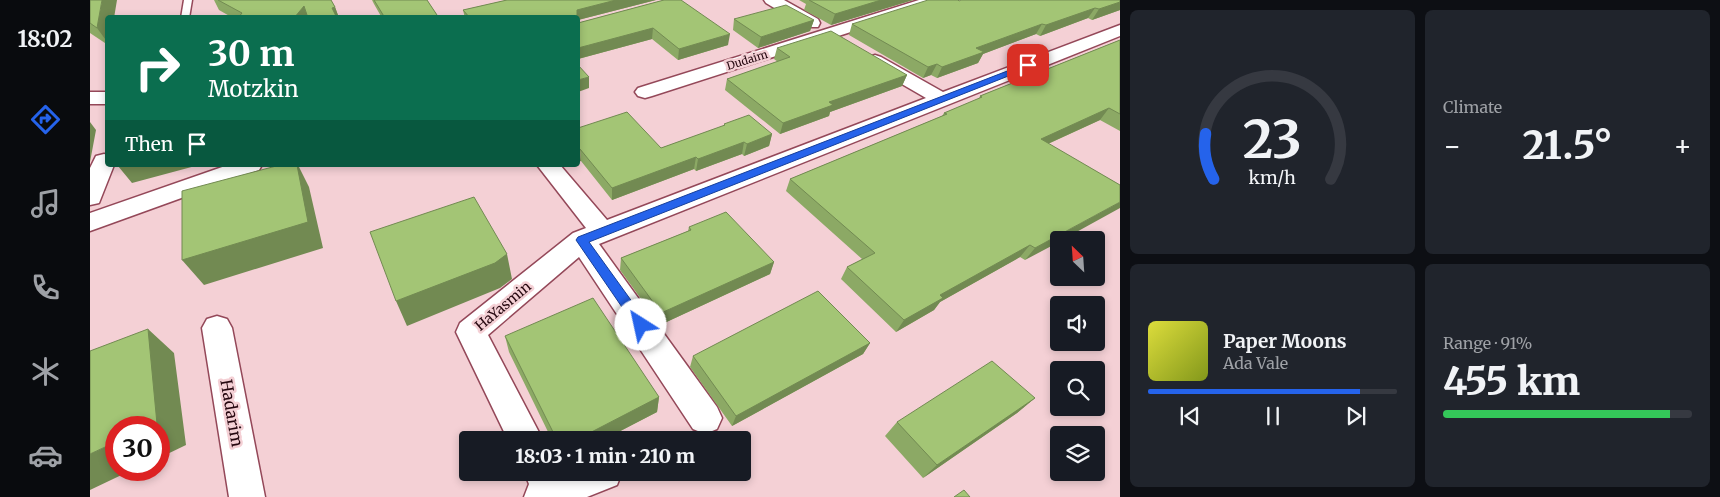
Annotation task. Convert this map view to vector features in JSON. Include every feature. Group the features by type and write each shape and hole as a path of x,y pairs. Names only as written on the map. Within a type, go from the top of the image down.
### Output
{"street":[{"path":"772,0 847,44"},
{"name":"Dudaim","path":"645,92 935,0"},
{"path":"592,236 1120,30"},
{"path":"864,54 942,99"},
{"path":"90,98 105,98"},
{"path":"90,197 104,161"},
{"path":"90,222 245,167"},
{"path":"549,167 705,418"},
{"name":"HaYasmin","path":"521,431 471,332 592,236"},
{"name":"Hadarim","path":"217,328 247,497"},
{"path":"546,488 571,481"}],"lane":[{"path":"186,15 188,0"}],"building":[{"path":"90,0 102,0 97,28 90,23"},
{"path":"218,0 331,0 335,7 332,8 336,15 307,15 304,6 296,15 240,15 242,13"},
{"path":"374,0 427,0 437,15 383,15"},
{"path":"507,0 616,0 577,10 577,15 467,15 463,10"},
{"path":"664,0 681,0 730,34 679,49 653,28 580,47 580,22"},
{"path":"809,0 881,0 835,14"},
{"path":"928,0 1120,0 1120,2 1099,9 1095,8 1046,25 1042,24 976,48 984,52 942,67 937,64 928,67 852,24"},
{"path":"786,5 814,20 761,37 734,19"},
{"path":"831,31 907,75 829,102 833,105 783,123 727,79 790,57 777,48"},
{"path":"1120,40 1120,114 1109,108 1041,139 1120,185 1120,202 1066,231 1050,231 1050,240 1035,248 1030,245 940,295 943,298 904,320 847,267 875,253 790,179 947,114 944,113 982,97 980,96"},
{"path":"580,67 589,77 580,79"},
{"path":"627,112 661,148 749,115 772,134 698,159 696,157 612,188 580,149 580,127"},
{"path":"272,167 297,167 308,222 182,260 182,191"},
{"path":"474,197 507,254 495,263 396,301 370,232"},
{"path":"726,212 774,262 661,313 621,258 691,230 689,227"},
{"path":"818,291 870,343 736,416 693,356"},
{"path":"593,298 659,397 593,431 552,431 505,336"},
{"path":"148,329 156,416 105,416 105,447 90,454 90,351"},
{"path":"992,361 1035,398 937,465 897,422"},
{"path":"964,490 970,497 954,497"}],"route":[{"path":"641,325 582,240 1028,65"}]}
